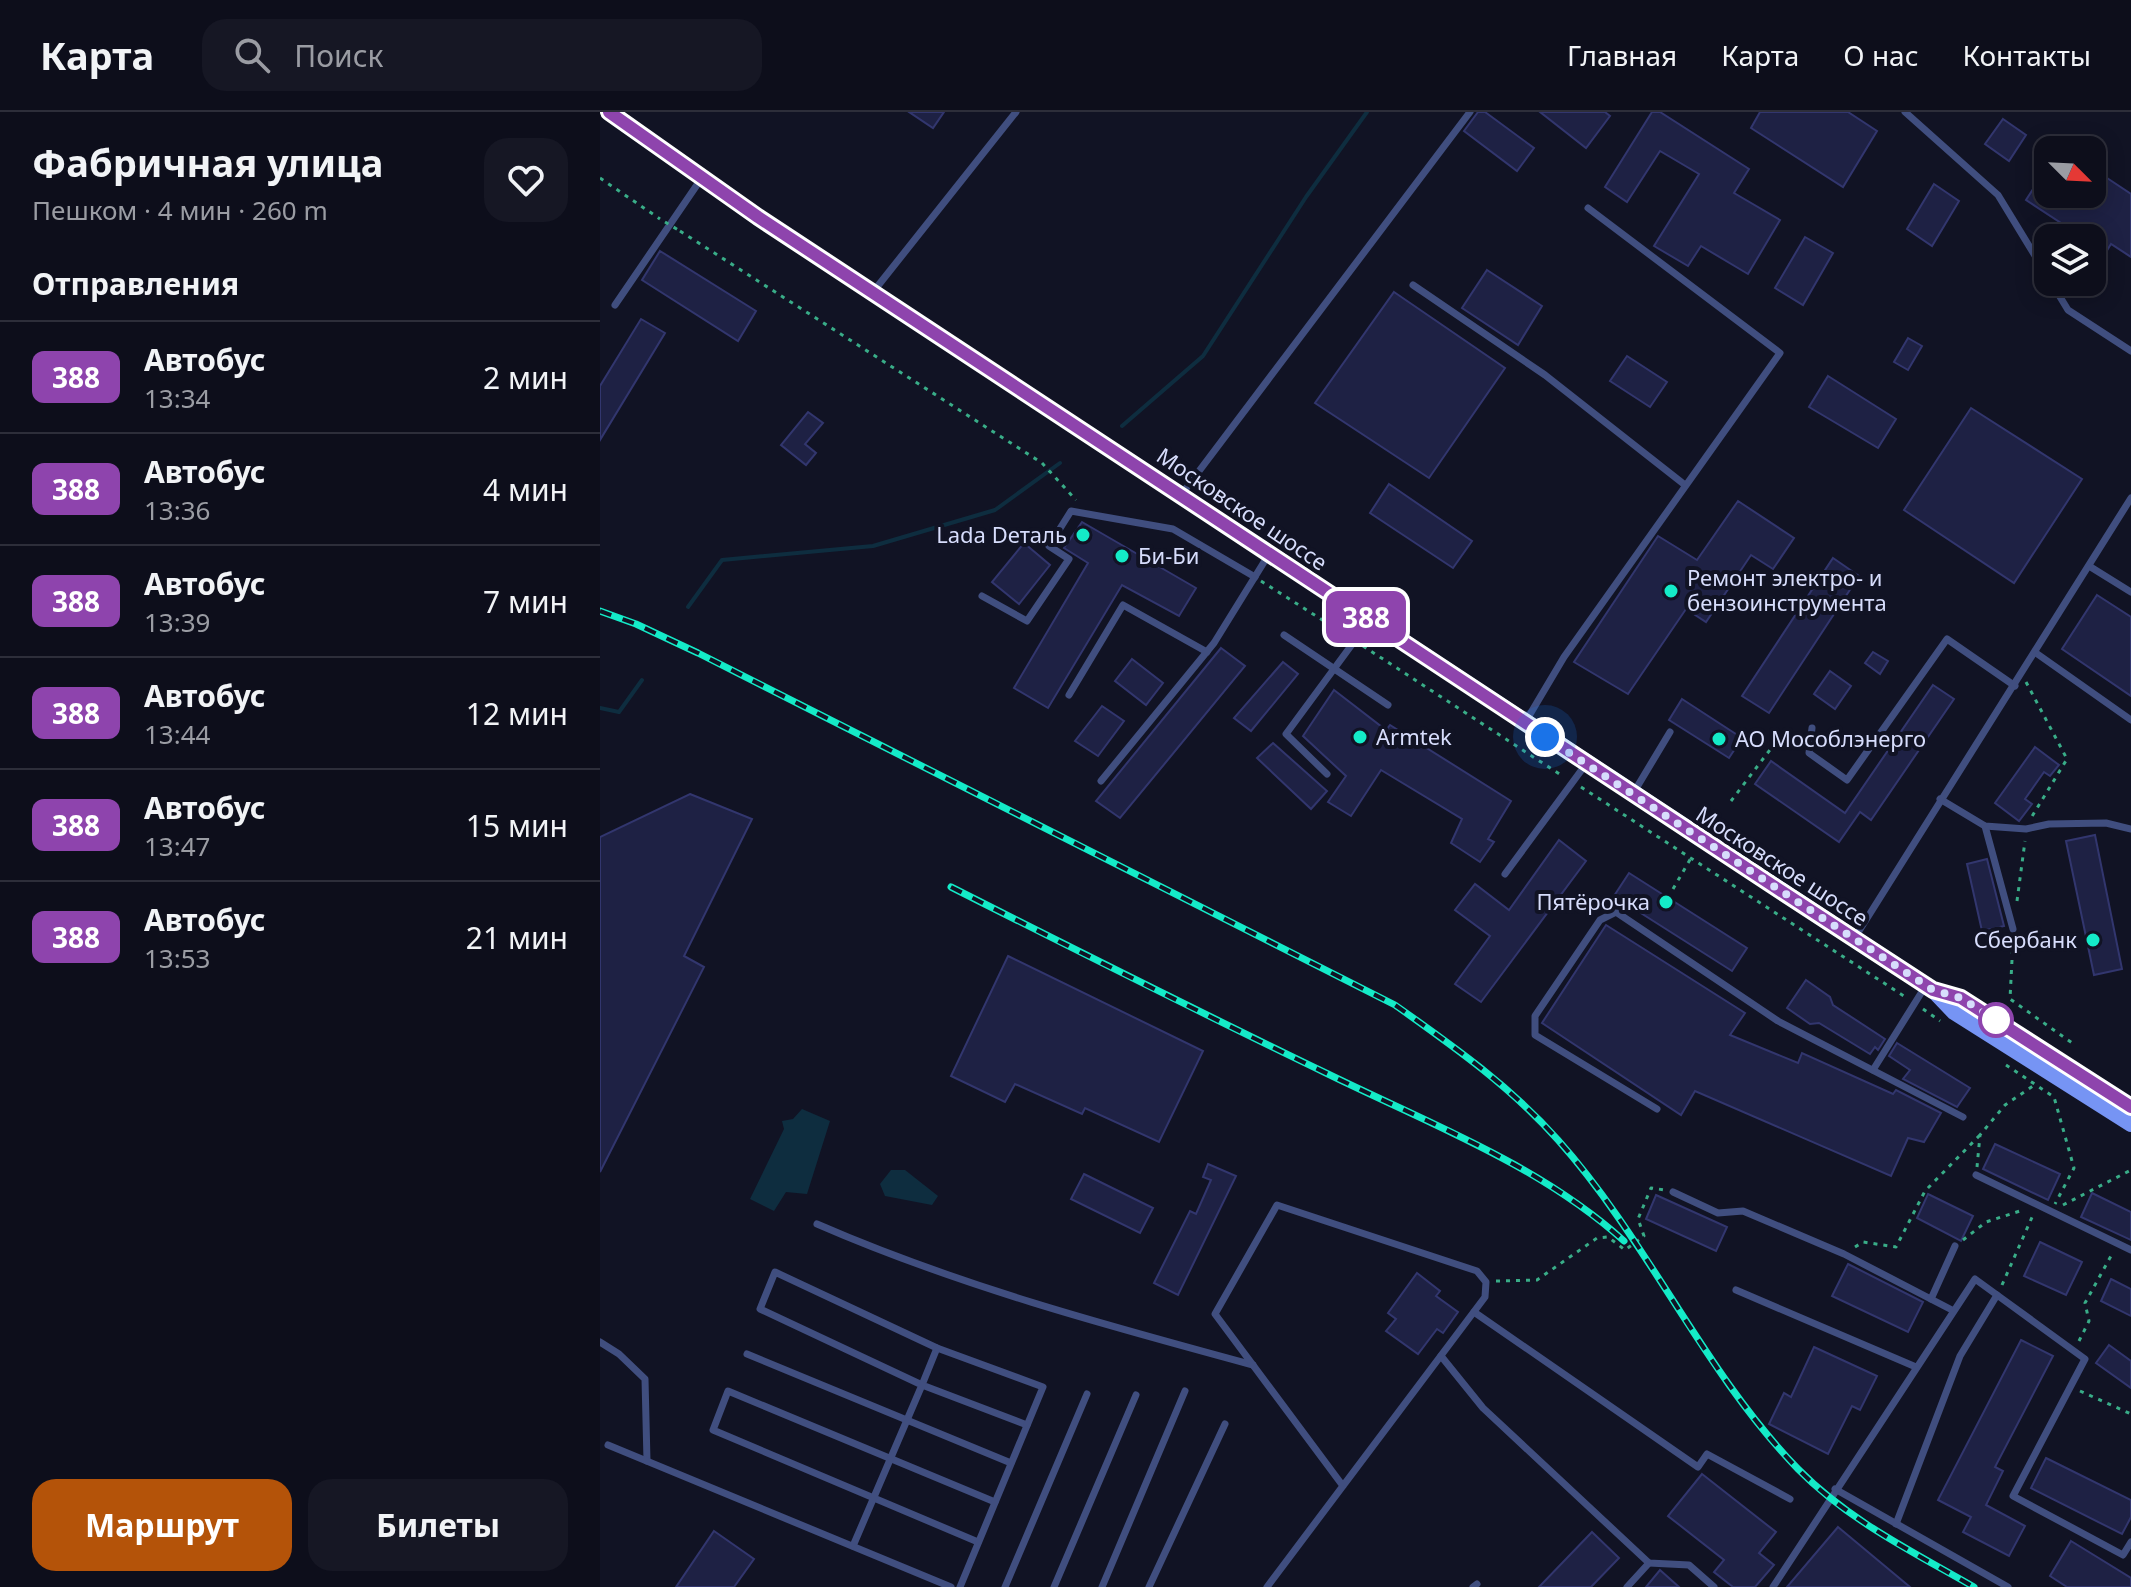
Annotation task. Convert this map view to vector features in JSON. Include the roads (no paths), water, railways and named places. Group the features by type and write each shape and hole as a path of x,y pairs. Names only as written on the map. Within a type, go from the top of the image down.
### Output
{"main road":[{"name":"Московское шоссе","path":"609,112 873,292 1854,939 1928,990 1954,1012 2131,1124"},
{"name":"Московское шоссе","path":"1928,990 1961,998 2131,1107"},
{"path":"2105,1091 2131,1100"}],"lane":[{"path":"873,292 1016,112"},
{"path":"1181,495 1470,112"},
{"path":"1905,112 1998,195 2034,254"},
{"path":"615,305 702,177"},
{"path":"1525,723 1564,657 1780,353 1588,208"},
{"path":"1413,285 1545,375 1685,485"},
{"path":"2060,296 2068,310 2131,351"},
{"path":"1854,939 2130,500"},
{"path":"982,596 1027,621 1069,559 1049,546 1071,511 1173,529 1255,577"},
{"path":"1101,781 1207,652 1269,554"},
{"path":"2089,566 2131,592"},
{"path":"1069,695 1123,605 1207,652"},
{"path":"1327,774 1286,734 1370,620"},
{"path":"1284,635 1388,705"},
{"path":"1812,728 1809,753 1847,780 1947,639 2015,686"},
{"path":"2036,653 2131,720"},
{"path":"1633,794 1670,732"},
{"path":"1505,874 1586,764"},
{"path":"1940,799 1985,826 2026,829 2049,824 2106,823 2131,829"},
{"path":"1985,826 2013,929"},
{"path":"1657,1109 1535,1035 1535,1016 1600,920 1616,912 1778,1021 1963,1117"},
{"path":"1873,1070 1928,990"},
{"path":"1976,1175 2131,1250"},
{"path":"1673,1192 1718,1213 1743,1211 1844,1254 1952,1310"},
{"path":"1267,1587 1441,1356 1485,1297 1486,1282 1477,1271 1277,1205 1215,1314 1343,1486"},
{"path":"817,1224 892,1256 1006,1293 1253,1365"},
{"path":"1931,1299 1955,1246"},
{"path":"960,1587 1043,1387 937,1348 775,1272 760,1309 922,1385 1027,1425"},
{"path":"1773,1587 1975,1279 2085,1359 2013,1496 2123,1555 2131,1542"},
{"path":"1736,1290 1916,1367"},
{"path":"1896,1524 1960,1356 1997,1295"},
{"path":"1474,1312 1698,1467 1707,1454 1790,1499"},
{"path":"600,1342 619,1354 645,1379 647,1461"},
{"path":"853,1546 937,1348"},
{"path":"747,1354 1011,1463"},
{"path":"1441,1356 1483,1408 1649,1563 1689,1565 1714,1587"},
{"path":"978,1542 713,1430 728,1391 995,1502"},
{"path":"1102,1587 1185,1391"},
{"path":"1005,1587 1087,1394"},
{"path":"1054,1587 1136,1395"},
{"path":"1149,1587 1225,1424"},
{"path":"608,1445 951,1587"},
{"path":"1835,1489 2008,1587"},
{"path":"1627,1587 1649,1563"}],"water":[{"path":"802,1109 830,1121 807,1194 786,1192 774,1211 750,1199 784,1129 782,1121 793,1119"},
{"path":"891,1170 905,1170 938,1196 932,1205 885,1196 880,1184"}],"waterway":[{"path":"1122,426 1203,356 1306,197 1367,112"},
{"path":"688,607 722,560 873,546 995,510 1060,463"},
{"path":"600,708 619,712 642,680"}],"railway":[{"path":"600,611 698,653 1395,1005 1417,1020 1501,1084 1558,1140 1621,1221 1733,1391 1798,1469 1860,1520 1974,1587"},
{"path":"951,887 1233,1028 1482,1147 1556,1190 1624,1241"}],"place":[{"name":"Lada Dеталь","path":"1083,535"},
{"name":"Би-Би","path":"1122,556"},
{"name":"Ремонт электро- и бензоинструмента","path":"1671,591"},
{"name":"Armtek","path":"1360,737"},
{"name":"АО Мособлэнерго","path":"1719,739"},
{"name":"Пятёрочка","path":"1666,902"},
{"name":"Сбербанк","path":"2093,940"}]}
